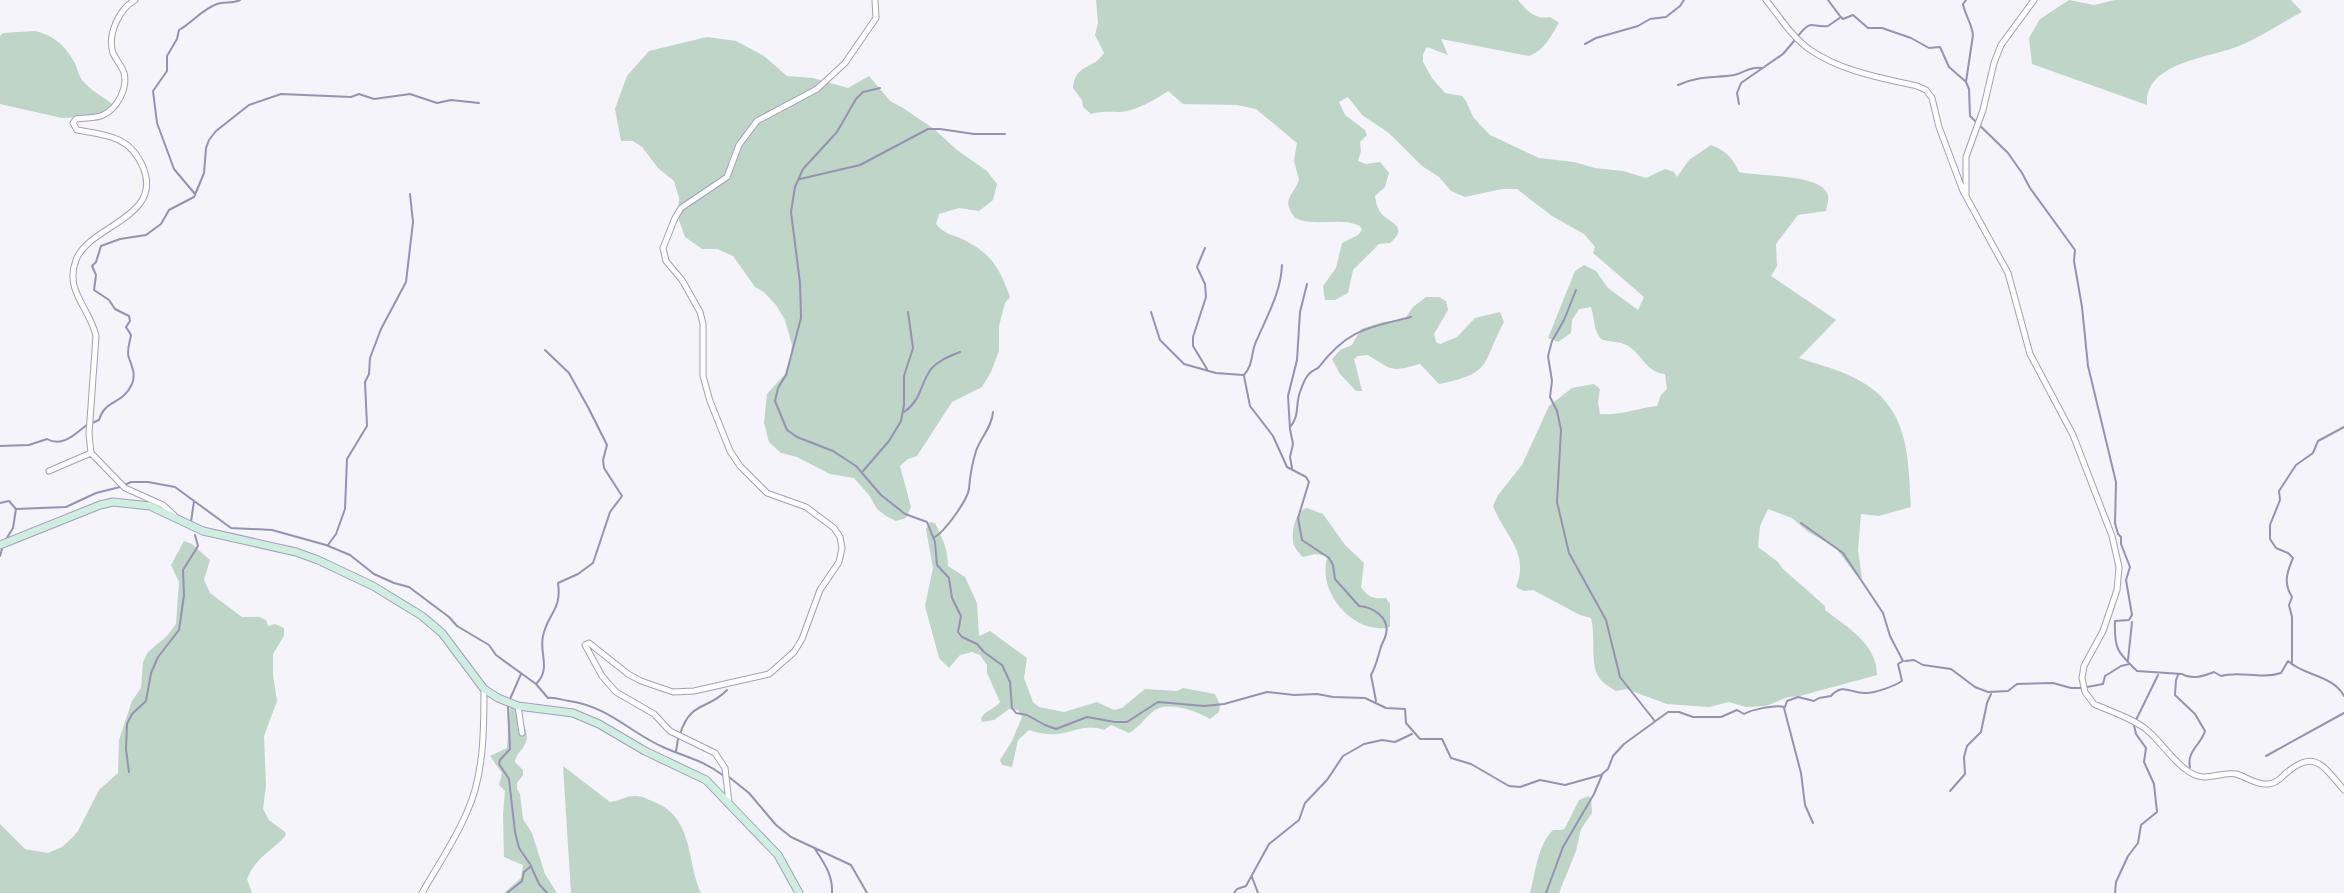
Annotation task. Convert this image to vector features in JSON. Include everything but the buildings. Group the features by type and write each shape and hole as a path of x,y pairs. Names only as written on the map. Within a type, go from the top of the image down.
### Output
{"street":[{"path":"135,0 119,15 113,34 113,53 124,74 124,89 120,98 107,113 76,119 73,122 78,130 114,136 137,155 145,173 143,198 136,209 84,247 76,258 73,271 75,293 96,335 89,434 91,453 125,488 163,505 176,519"},
{"path":"729,803 726,772 719,758 709,748 670,731 654,714 616,692 602,676 585,645 589,643 641,681 673,692 694,691 769,674 794,652 802,639 820,590 839,562 842,548 840,537 834,528 806,507 767,493 740,466 730,451 703,376 703,324 700,312 682,280 666,261 663,248 681,208 727,177 739,145 757,121 817,89 845,63 876,18 875,0"},
{"path":"1766,0 1801,42 1821,56 1880,78 1917,86 1929,94 1966,198 2012,283 2030,354 2073,435 2097,492 2118,559 2115,597 2103,631 2084,666 2082,678 2085,692 2094,704 2120,714 2148,730 2195,776 2228,773 2257,783 2271,784 2302,761 2315,761 2326,768 2344,790"},
{"path":"1966,198 1966,157 1983,110 1994,63 2001,45 2034,0"},
{"path":"49,471 91,453"},
{"path":"0,545 113,502 150,506 203,531 307,556 385,592 422,616 442,633 484,689 498,698 518,706 566,712 599,724 645,751 706,780 778,855 799,893"},
{"path":"422,893 453,840 474,793 482,747 484,689"},
{"path":"518,706 522,733"}],"green space":[{"path":"1096,0 1518,0 1532,14 1550,17 1559,23 1547,42 1535,53 1529,56 1441,39 1448,55 1427,47 1423,54 1423,62 1432,78 1445,93 1462,96 1473,117 1490,135 1539,158 1623,171 1646,178 1665,169 1674,172 1677,177 1689,160 1711,145 1728,155 1739,172 1802,179 1823,188 1828,195 1826,211 1798,215 1776,244 1777,266 1771,276 1836,320 1799,358 1840,372 1866,385 1882,397 1893,412 1901,428 1905,446 1911,507 1879,516 1861,514 1858,550 1862,578 1856,575 1836,548 1807,531 1792,518 1768,509 1760,526 1758,547 1825,606 1825,610 1859,637 1872,654 1877,675 1788,697 1766,706 1746,707 1729,702 1709,707 1667,704 1626,689 1616,691 1604,683 1598,676 1594,663 1591,618 1533,590 1524,591 1516,587 1520,575 1518,554 1493,506 1498,495 1522,465 1549,406 1572,388 1594,384 1600,389 1600,414 1657,406 1661,395 1667,389 1665,374 1653,370 1630,347 1601,339 1595,328 1591,307 1579,309 1572,320 1571,333 1558,342 1548,338 1575,271 1584,265 1596,271 1608,288 1638,310 1644,297 1593,253 1595,247 1584,234 1552,216 1517,189 1502,189 1465,197 1451,191 1389,133 1362,115 1348,97 1339,102 1345,115 1365,130 1367,135 1360,142 1358,161 1366,164 1380,162 1389,173 1385,187 1375,199 1381,213 1398,228 1398,234 1390,243 1379,244 1353,270 1348,293 1335,300 1325,300 1323,286 1336,268 1342,243 1362,230 1360,226 1352,223 1312,222 1295,218 1288,202 1299,180 1294,161 1297,143 1256,109 1237,105 1183,104 1168,91 1132,110 1091,114 1083,107 1082,100 1073,88 1074,80 1081,70 1104,53 1095,35 1098,23"},
{"path":"2069,0 2094,5 2115,0 2291,0 2302,12 2239,46 2167,71 2156,79 2149,91 2147,105 2032,64 2029,38 2040,19"},
{"path":"35,31 47,35 66,49 82,80 112,104 114,110 109,115 62,118 0,104 0,36 3,33"},
{"path":"707,37 736,41 764,56 787,76 813,78 848,88 869,76 890,101 934,129 957,150 987,171 997,184 993,200 979,211 959,208 939,214 936,224 986,255 997,268 1010,297 1005,303 999,326 999,351 982,387 952,402 917,456 900,466 911,507 906,518 896,521 886,516 877,509 854,478 830,474 797,457 781,453 769,442 764,423 767,394 785,374 792,345 785,320 776,305 755,287 733,256 717,249 702,249 685,237 678,217 679,198 674,181 658,168 642,147 633,141 621,141 615,109 627,76 649,51"},
{"path":"1426,297 1439,297 1446,301 1448,310 1434,334 1436,342 1440,344 1457,337 1475,318 1500,312 1504,322 1484,365 1469,376 1439,384 1420,364 1392,368 1368,355 1358,356 1354,359 1362,391 1356,391 1340,374 1332,359 1340,350 1352,345 1361,329 1383,322 1404,320 1413,307"},
{"path":"1307,508 1323,514 1345,545 1364,563 1361,587 1372,597 1386,598 1390,604 1390,627 1363,625 1351,618 1332,596 1327,583 1325,569 1328,556 1315,554 1303,557 1294,546 1297,517"},
{"path":"930,522 935,523 942,539 948,566 965,577 977,603 979,636 990,631 1027,658 1024,678 1033,702 1039,707 1064,712 1097,702 1114,710 1122,708 1145,689 1177,691 1183,688 1215,694 1220,705 1219,712 1210,719 1183,708 1161,707 1129,733 1111,725 1104,730 1086,728 1054,734 1029,730 1018,740 1012,767 1002,765 1000,760 1022,717 1018,710 1009,709 994,720 982,722 983,715 1000,702 987,673 987,665 980,655 972,652 960,655 949,668 939,658 925,606 933,568 926,529"},
{"path":"184,541 192,544 210,560 204,580 210,593 242,617 259,617 266,620 268,626 275,624 284,628 284,636 273,654 277,701 264,736 266,786 263,809 269,820 286,835 251,871 247,879 252,893 0,893 0,824 25,849 48,853 62,847 78,831 99,790 118,773 119,740 132,701 141,688 143,662 148,652 167,636 176,624 179,582 171,565"},
{"path":"510,705 517,708 527,734 526,742 515,762 523,770 517,789 523,819 532,833 545,874 557,893 504,893 521,878 523,865 504,857 505,791 499,785 502,773 490,756 507,748"},
{"path":"563,766 610,802 638,796 666,808 675,817 687,840 701,893 571,893"},
{"path":"1588,796 1591,798 1592,813 1581,829 1576,851 1559,893 1530,893 1540,851 1548,836 1553,830 1565,828 1579,800"}],"waterway":[{"path":"195,194 174,169 157,123 153,91 167,71 167,56 179,30 211,7 240,0"},
{"path":"1585,44 1596,38 1638,26 1650,19 1666,17 1684,0"},
{"path":"1828,0 1840,16"},
{"path":"1966,0 1963,4 1973,35 1966,82 1969,89 1970,116 2008,153 2075,250 2074,261 2088,366 2116,482 2115,523 2130,567 2126,580 2132,615 2129,620 2115,621 2118,649 2137,671 2190,677 2214,672 2221,676 2273,675 2281,673 2288,661 2333,684 2344,696"},
{"path":"1798,36 1809,25 1828,26 1841,17 1843,19 1853,15 1868,28 1882,28 1911,38 1929,48 1940,47 1949,67 1965,81"},
{"path":"1739,104 1737,93 1741,83 1783,54 1794,41"},
{"path":"1678,85 1761,68"},
{"path":"880,88 863,92 856,99 837,132 803,169 795,187 791,212 800,283 801,318 786,375 778,388 775,401 787,430 797,437 833,451 856,466 881,495 905,514 927,522 935,542 937,565 949,578 952,598 961,616 958,632 1002,665 1010,682 1012,708 1016,713 1027,715 1056,729 1087,717 1127,722 1158,702 1204,706 1224,704 1267,692 1365,698 1386,708 1405,709 1406,723 1420,739 1442,739 1451,758 1471,764 1509,786 1520,787 1540,780 1565,785 1601,775 1624,744 1668,712 1679,712 1693,717 1721,717 1737,710 1744,714 1775,706 1784,707"},
{"path":"92,423 99,420 106,408 124,396 134,377 128,352 131,335 126,327 130,321 129,316 115,309 109,300 94,290 96,275 92,266 101,246 120,239 146,235 161,224 169,210 194,197 204,173 206,148 216,131 249,105 281,94 351,97 359,94 374,99 410,94 437,103 451,100 479,103"},
{"path":"800,179 860,165 928,129 1005,134"},
{"path":"328,545 336,534 345,509 347,459 367,426 365,382 369,374 370,358 381,329 406,282 413,222 410,194"},
{"path":"1205,248 1197,267 1205,284 1206,297 1193,337 1193,346 1207,369"},
{"path":"1244,375 1276,295 1282,265"},
{"path":"1292,468 1290,457 1293,444 1288,396 1297,360 1300,312 1307,284"},
{"path":"1576,290 1552,341 1548,356 1552,381 1550,397 1557,411 1561,430 1557,502 1569,553 1606,620 1620,677 1654,720"},
{"path":"863,471 889,441 901,421 904,376 913,348 908,312"},
{"path":"1151,312 1160,340 1184,364 1216,373 1243,375"},
{"path":"1290,427 1295,419 1306,379 1330,354 1360,332 1411,317"},
{"path":"537,683 544,666 543,636 558,599 558,583 578,574 593,563 610,512 622,496 604,468 607,445 589,409 569,373 545,350"},
{"path":"904,412 914,403 931,369 960,352"},
{"path":"1244,376 1250,406 1273,436 1287,467 1306,477 1309,482 1298,518 1302,540 1329,558 1335,579 1359,606 1369,608 1383,618 1387,628 1371,675 1376,701"},
{"path":"935,537 964,501 976,451 991,422 993,412"},
{"path":"0,446 29,445 47,439 64,441 88,424"},
{"path":"2292,663 2292,617 2289,605 2292,597 2287,582 2293,558 2276,548 2270,539 2270,525 2280,500 2279,491 2296,465 2313,453 2318,441 2344,427"},
{"path":"16,509 66,507 96,493 131,482 175,487 231,528 272,530 326,545 350,555 374,574 409,587 457,626 489,645 496,655 536,684 548,698 596,709 653,742 703,763 724,776"},
{"path":"0,503 9,501 16,509 13,528 5,541"},
{"path":"191,522 194,501"},
{"path":"1785,707 1787,701 1798,697 1814,701 1843,689 1870,693 1902,681 1898,664 1903,661 1890,636 1883,613 1843,553 1801,523"},
{"path":"129,772 127,724 132,714 146,701 151,673 158,657 179,630 184,595 183,570 198,546 195,535"},
{"path":"0,556 2,549"},
{"path":"2128,660 2132,622"},
{"path":"1905,661 1914,660 1923,665 1951,669 1975,687 1988,692 2008,691 2017,684 2053,683 2081,688"},
{"path":"2087,687 2103,684 2105,676 2129,664"},
{"path":"510,699 521,674"},
{"path":"2136,720 2158,675"},
{"path":"2178,675 2175,695 2195,714 2205,731 2192,752 2190,767"},
{"path":"680,734 684,723 694,711 720,697 727,690"},
{"path":"1950,791 1965,774 1964,757 1967,746 1981,732 1991,694"},
{"path":"508,707 510,749 499,764 509,779 519,848 547,893"},
{"path":"1784,708 1801,773 1805,805 1813,823"},
{"path":"2266,756 2344,713"},
{"path":"2115,893 2116,882 2128,856 2138,843 2141,825 2157,812 2154,784 2144,762 2146,748 2136,734 2134,725"},
{"path":"1234,893 1246,886 1269,844 1299,820 1305,803 1327,780 1343,756 1364,744 1382,740 1395,742 1412,734"},
{"path":"676,751 678,739"},
{"path":"1546,893 1563,847 1602,775"},
{"path":"729,777 749,793 776,825 791,837 851,865 867,893"},
{"path":"815,849 825,864 832,893"},
{"path":"507,893 522,881 524,872 530,867"},
{"path":"1252,877 1258,893"}]}
